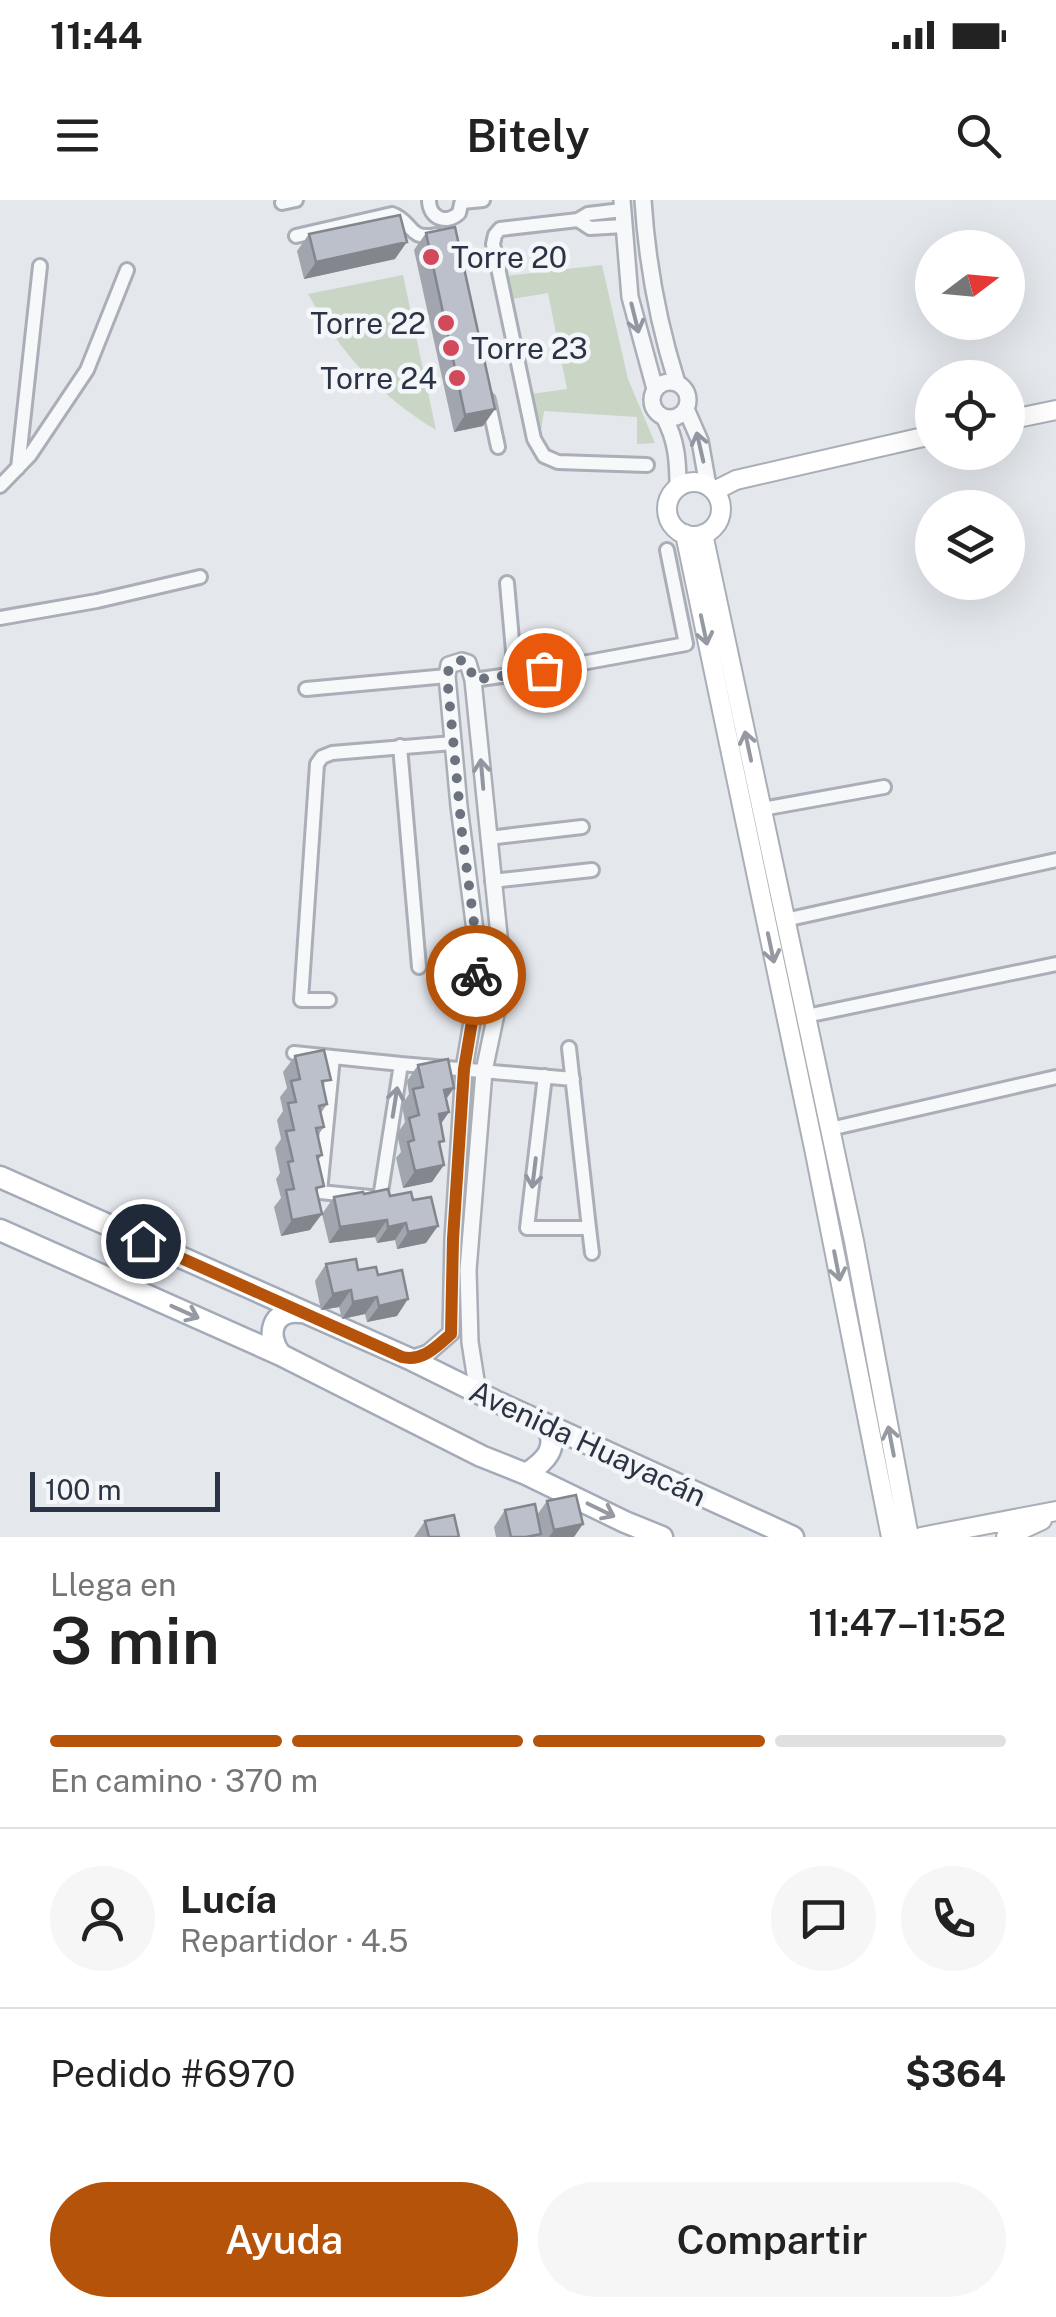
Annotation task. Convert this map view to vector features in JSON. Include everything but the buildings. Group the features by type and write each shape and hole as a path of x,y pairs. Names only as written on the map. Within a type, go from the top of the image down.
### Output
{"main road":[{"path":"1025,416 1056,410"},
{"path":"711,489 718,499 720,516 711,530 694,534 673,526 669,501 678,488 692,483 711,489 915,440"},
{"path":"694,534 762,809 806,1016 806,1062 830,1130 909,1537"},
{"path":"694,534 806,1062 891,1537"},
{"name":"Avenida Huayacán","path":"0,1177 410,1359 793,1537"},
{"name":"Avenida Huayacán","path":"0,1230 281,1355 481,1456 657,1536"},
{"path":"281,1355 273,1345 272,1328 287,1312 300,1312"},
{"path":"526,1474 550,1452 552,1442 547,1425"},
{"path":"921,1537 1056,1512"},
{"path":"1006,1537 1056,1512"}],"street":[{"path":"418,234 433,210 450,219 455,217 462,201 483,200"},
{"path":"647,465 558,462 544,456 534,439 494,244 500,229 578,220 588,214 624,209 642,200 648,262 667,352 677,383 688,394 686,410 700,441 711,489"},
{"path":"624,209 630,297 655,390"},
{"path":"296,236 392,214 418,234 450,234"},
{"path":"626,264 637,259 648,262"},
{"path":"18,468 40,266"},
{"path":"0,486 30,455 86,370 128,270"},
{"path":"483,379 498,447"},
{"path":"677,383 665,382 655,390 653,406 664,417 676,418 686,410"},
{"path":"664,417 677,449 678,488"},
{"path":"474,680 686,644 667,550"},
{"path":"0,618 200,577"},
{"path":"508,583 515,674"},
{"path":"451,1334 464,1069 476,998 477,946 447,676 450,665 462,660 468,663 474,680 500,945 500,1000 484,1071 470,1241 470,1334 478,1393"},
{"path":"306,689 447,676"},
{"path":"329,1000 301,1000 317,764 332,752 452,743"},
{"path":"400,746 419,967"},
{"path":"762,809 884,786"},
{"path":"488,838 582,827"},
{"path":"465,860 490,858"},
{"path":"785,920 1056,860"},
{"path":"468,884 592,870"},
{"path":"806,1016 1056,964"},
{"path":"569,1048 592,1252"},
{"path":"294,1053 573,1079"},
{"path":"318,1211 333,1057"},
{"path":"320,1192 380,1198 401,1064"},
{"path":"545,1076 527,1228 589,1228"},
{"path":"830,1130 1056,1076"},
{"path":"453,1239 470,1241"},
{"path":"410,1359 428,1353 451,1334 470,1334"}],"green space":[{"path":"602,265 628,379 655,443 637,444 637,417 544,411 540,437 531,394 567,389 548,293 512,299 506,276"},
{"path":"403,275 436,430 396,402 363,371 334,336 308,294"}],"way so far":[{"path":"476,975 477,946 447,676 450,665 462,660 468,663 474,680 544,670"}],"place":[{"name":"Torre 20","path":"431,257"},
{"name":"Torre 22","path":"446,323"},
{"name":"Torre 23","path":"451,348"},
{"name":"Torre 24","path":"457,378"}],"route":[{"path":"143,1241 402,1357 410,1359 428,1353 451,1334 464,1069 476,975"}]}
